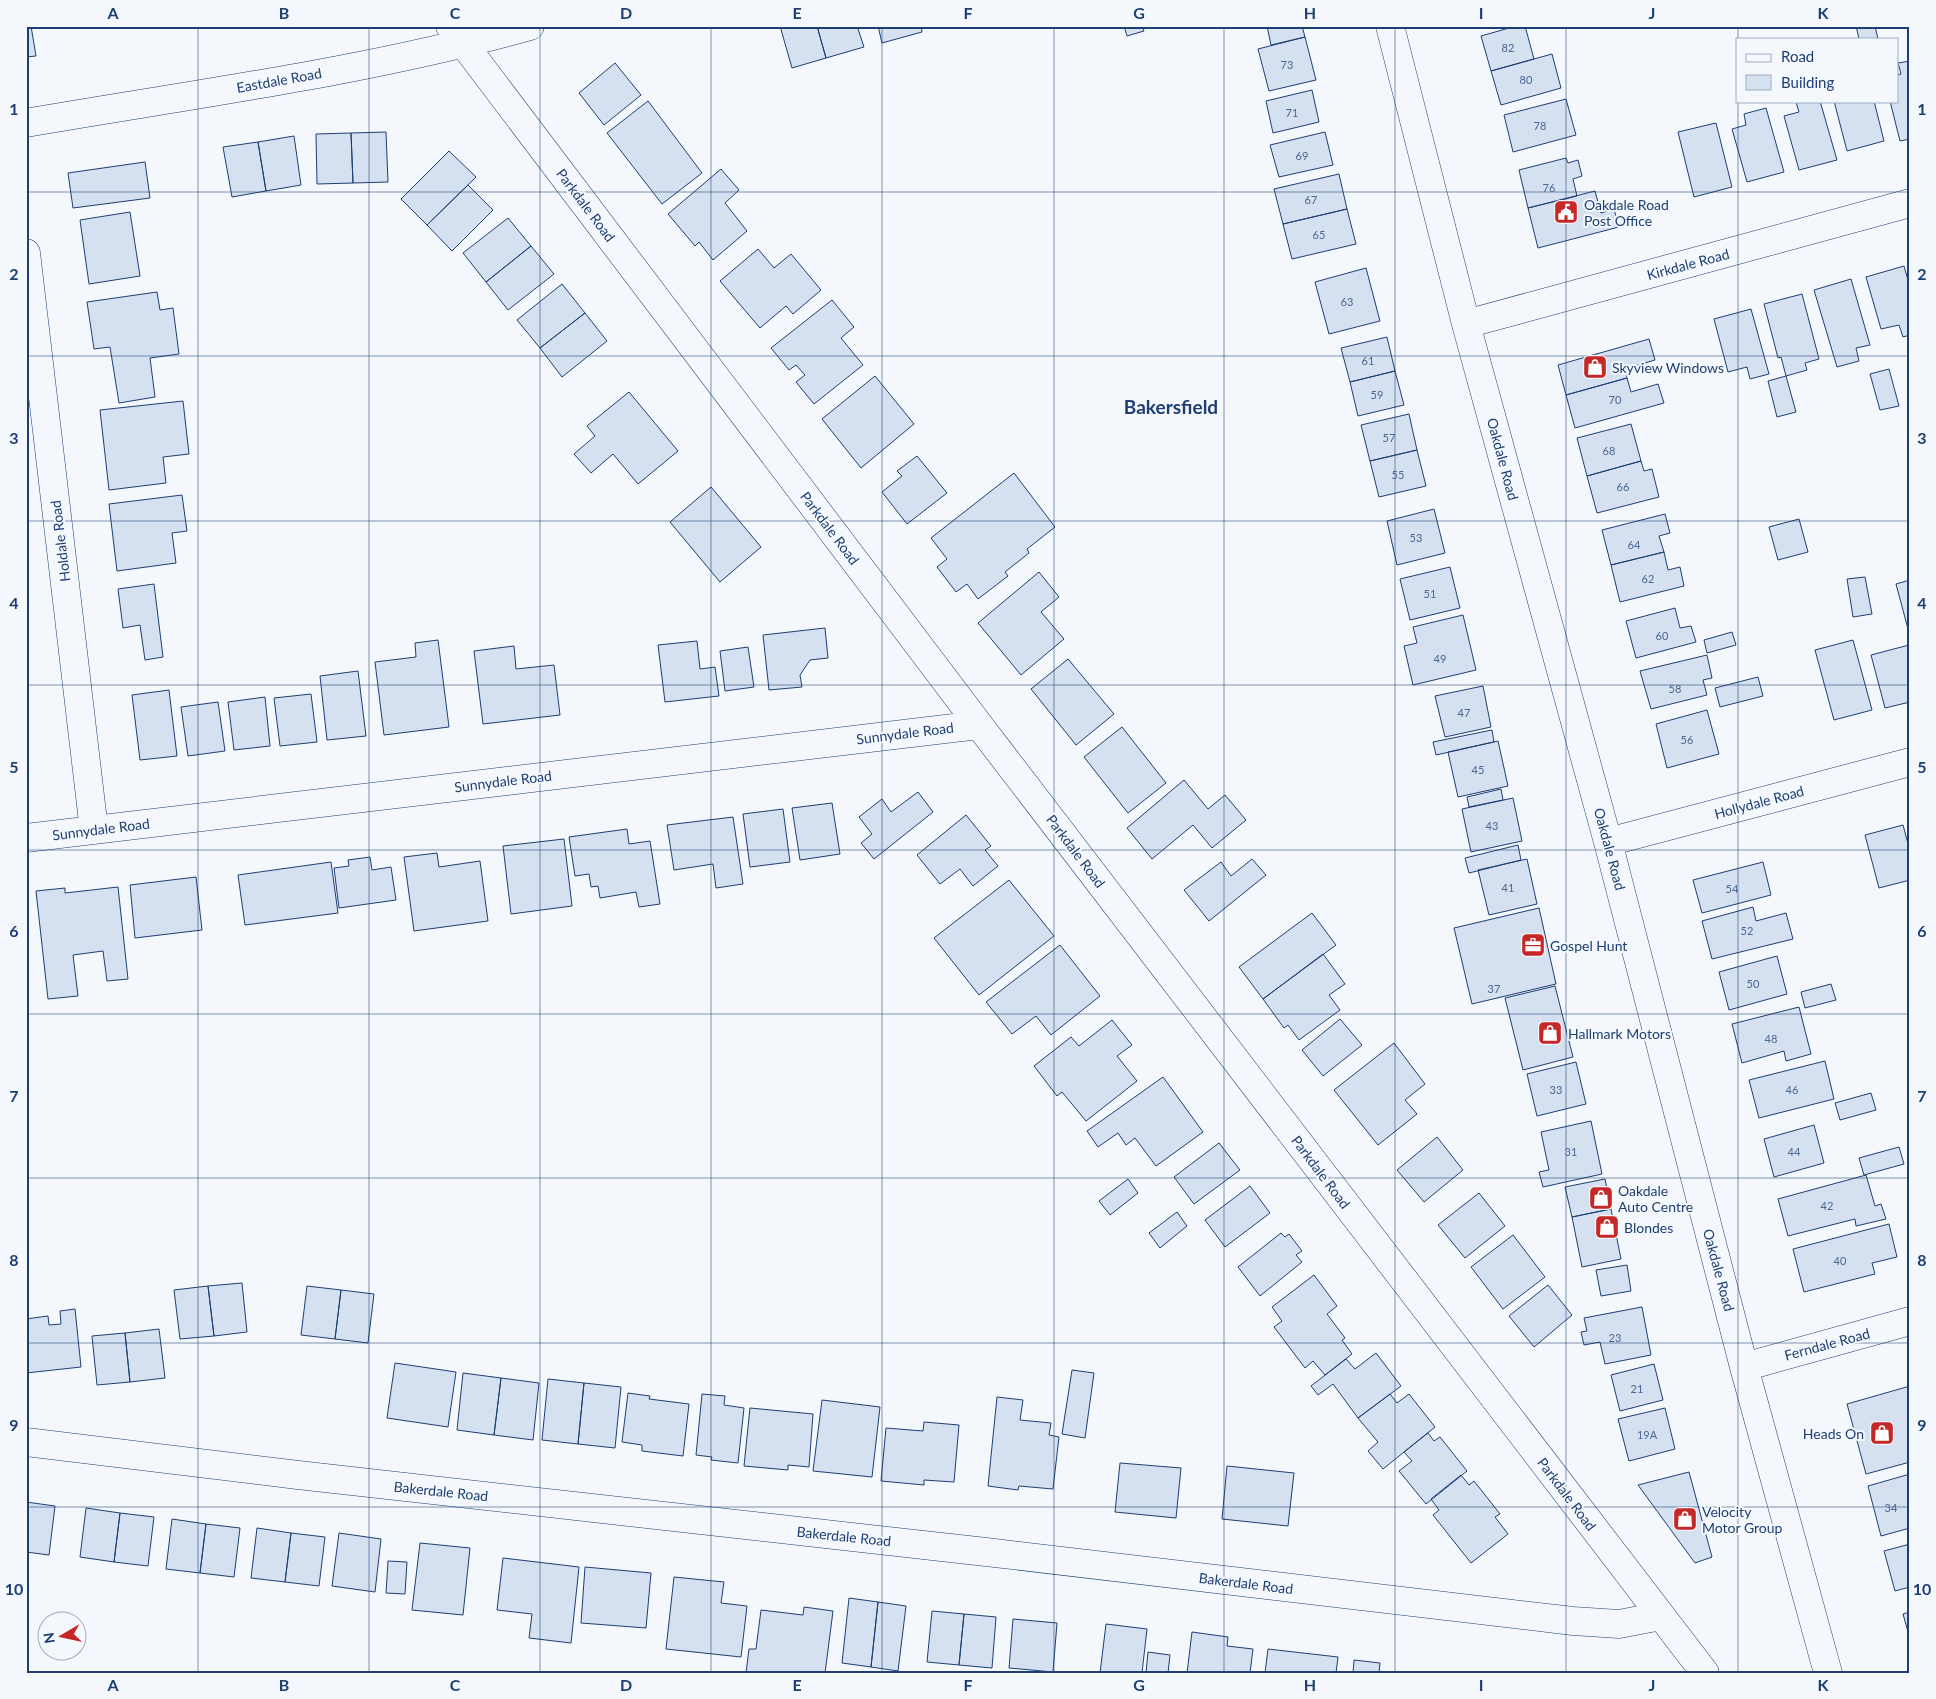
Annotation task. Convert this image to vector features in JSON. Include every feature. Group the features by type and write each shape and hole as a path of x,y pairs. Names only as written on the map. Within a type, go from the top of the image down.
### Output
{"street":[{"name":"Eastdale Road","path":"26,123 302,76 457,35 530,26"},
{"name":"Oakdale Road","path":"1390,26 1466,324 1608,842 1744,1366 1828,1673"},
{"name":"Parkdale Road","path":"457,35 979,725 1705,1673"},
{"name":"Kirkdale Road","path":"1466,324 1910,203"},
{"name":"Holdale Road","path":"26,252 94,830"},
{"name":"Sunnydale Road","path":"26,838 979,725"},
{"name":"Hollydale Road","path":"1608,842 1910,762"},
{"name":"Ferndale Road","path":"1744,1366 1910,1321"},
{"name":"Bakerdale Road","path":"26,1442 996,1553 1573,1622 1619,1624 1661,1616"}],"building":[{"path":"26,26 31,26 36,56 26,57"},
{"path":"780,26 817,26 826,58 792,68"},
{"path":"817,26 857,26 864,47 826,58"},
{"path":"878,26 921,26 922,32 882,43"},
{"path":"1124,26 1142,26 1144,31 1127,36"},
{"path":"1267,26 1302,26 1305,37 1271,45"},
{"path":"1516,26 1525,26 1534,59 1491,71 1481,36"},
{"path":"1856,26 1875,26 1878,38 1859,38"},
{"path":"1305,37 1316,80 1269,91 1258,49"},
{"path":"1552,54 1561,88 1501,105 1491,71"},
{"path":"1910,61 1910,139 1900,141 1890,102 1898,102 1898,75 1901,74 1898,63"},
{"path":"615,63 641,95 604,125 579,93"},
{"path":"1312,90 1319,122 1273,133 1266,101"},
{"path":"1566,99 1576,135 1513,152 1504,115"},
{"path":"648,101 702,173 662,204 607,133"},
{"path":"1796,102 1820,102 1837,160 1799,170 1784,116 1799,112"},
{"path":"1834,102 1874,102 1884,141 1847,151"},
{"path":"1766,108 1784,172 1747,182 1732,129 1746,125 1744,114"},
{"path":"1716,123 1732,187 1694,197 1678,132"},
{"path":"386,132 388,182 353,183 351,133"},
{"path":"1325,132 1333,165 1279,177 1270,145"},
{"path":"351,133 353,183 317,184 316,134"},
{"path":"294,136 301,185 266,191 258,142"},
{"path":"258,142 266,191 232,197 223,147"},
{"path":"449,151 476,177 427,225 401,199"},
{"path":"1566,158 1568,163 1578,160 1582,176 1573,179 1577,196 1528,208 1519,170"},
{"path":"145,162 150,198 73,208 68,173"},
{"path":"721,169 739,190 725,203 747,231 713,260 699,242 695,246 668,214"},
{"path":"1339,174 1347,209 1283,224 1274,189"},
{"path":"468,185 493,210 452,251 427,225"},
{"path":"1595,191 1601,213 1614,209 1619,227 1538,248 1528,208"},
{"path":"1347,209 1356,244 1292,259 1283,224"},
{"path":"130,212 140,276 89,284 80,220"},
{"path":"508,218 531,246 486,282 463,253"},
{"path":"531,246 554,274 508,310 486,282"},
{"path":"758,249 774,268 791,254 821,290 793,314 786,306 760,328 720,281"},
{"path":"1904,266 1910,287 1910,335 1903,337 1899,325 1881,329 1866,277"},
{"path":"1366,268 1380,321 1329,334 1315,282"},
{"path":"1851,279 1870,345 1856,348 1859,361 1837,367 1814,290"},
{"path":"562,284 585,313 540,348 517,320"},
{"path":"157,292 160,310 173,308 179,354 150,358 155,397 119,403 110,347 94,349 87,302"},
{"path":"1802,294 1819,359 1805,363 1807,370 1786,376 1781,357 1778,358 1764,304"},
{"path":"832,300 854,327 841,338 863,365 814,404 796,382 805,375 796,365 789,370 771,348"},
{"path":"1751,309 1769,374 1750,379 1747,367 1728,372 1714,319"},
{"path":"585,313 607,341 562,377 540,348"},
{"path":"1387,337 1395,371 1350,382 1341,348"},
{"name":"Skyview Windows","path":"1649,339 1655,360 1625,369 1627,378 1566,395 1558,365"},
{"path":"1889,369 1899,406 1880,410 1870,374"},
{"path":"1395,371 1404,405 1358,416 1350,382"},
{"path":"875,376 914,424 861,468 822,419"},
{"path":"1786,376 1796,412 1777,417 1768,381"},
{"path":"1627,378 1631,392 1658,384 1664,403 1575,428 1566,395"},
{"path":"629,392 678,451 638,484 613,454 591,473 574,454 595,436 587,426"},
{"path":"183,401 189,454 163,457 166,483 109,490 100,410"},
{"path":"1409,414 1417,450 1370,461 1361,425"},
{"path":"1631,424 1641,461 1587,476 1577,438"},
{"path":"1417,450 1426,486 1379,497 1370,461"},
{"path":"917,456 947,493 907,524 882,492 902,476 897,471"},
{"path":"1641,461 1644,471 1652,469 1659,497 1597,513 1587,476"},
{"path":"1014,473 1055,527 1027,549 1029,553 1005,572 1008,576 978,599 967,584 956,592 937,567 947,559 931,538"},
{"path":"711,487 761,547 720,582 670,522"},
{"path":"182,495 187,531 172,533 176,563 117,571 109,504"},
{"path":"1434,509 1445,553 1397,565 1387,521"},
{"path":"1665,514 1670,533 1659,536 1664,552 1611,565 1602,530"},
{"path":"1799,519 1808,552 1778,560 1769,527"},
{"path":"1664,552 1668,570 1680,567 1684,586 1620,602 1611,565"},
{"path":"1450,567 1460,608 1410,620 1400,579"},
{"path":"1039,572 1059,597 1041,612 1064,639 1021,675 978,623"},
{"path":"1865,577 1872,614 1853,617 1847,579"},
{"path":"1910,580 1910,629 1908,629 1896,584"},
{"path":"154,584 163,657 145,660 140,625 123,628 118,589"},
{"path":"1675,608 1680,628 1691,626 1696,642 1636,658 1626,621"},
{"path":"1463,615 1476,670 1413,685 1404,646 1417,643 1413,627"},
{"path":"825,628 828,658 810,660 800,675 802,687 769,690 763,635"},
{"path":"1732,632 1736,645 1707,653 1704,640"},
{"path":"438,640 449,727 384,735 375,662 416,657 415,643"},
{"path":"1853,640 1872,710 1834,720 1815,650"},
{"path":"697,641 700,669 715,667 719,696 665,702 658,645"},
{"path":"1909,645 1910,702 1885,708 1871,655"},
{"path":"514,646 516,669 554,665 560,715 483,724 474,651"},
{"path":"748,647 754,687 725,691 720,651"},
{"path":"1707,655 1712,678 1703,680 1707,695 1651,709 1640,671"},
{"path":"1068,659 1114,714 1076,745 1031,689"},
{"path":"358,671 366,736 327,740 320,676"},
{"path":"1758,677 1763,696 1720,707 1715,688"},
{"path":"1483,686 1491,727 1445,737 1435,696"},
{"path":"169,690 177,756 140,760 132,695"},
{"path":"311,694 317,742 280,746 274,698"},
{"path":"265,697 270,746 234,750 228,702"},
{"path":"218,702 225,751 188,756 181,707"},
{"path":"1707,710 1719,754 1667,768 1656,724"},
{"path":"1122,727 1166,783 1128,813 1084,757"},
{"path":"1492,730 1494,742 1436,755 1433,742"},
{"path":"1498,741 1508,786 1458,797 1448,752"},
{"path":"1184,780 1208,809 1225,795 1246,820 1212,848 1193,825 1152,859 1127,828"},
{"path":"1501,789 1503,800 1469,807 1467,797"},
{"path":"918,792 933,812 874,859 861,843 872,834 859,817 882,799 891,812"},
{"path":"1513,798 1522,841 1471,852 1462,809"},
{"path":"832,803 840,854 800,860 792,808"},
{"path":"783,809 790,862 750,867 743,814"},
{"path":"966,815 991,846 985,850 998,866 973,886 960,869 940,884 917,855"},
{"path":"733,817 743,884 716,888 713,864 674,870 667,825"},
{"path":"1903,825 1910,851 1910,880 1879,888 1865,835"},
{"path":"627,829 629,844 650,841 660,904 639,907 636,892 600,898 598,886 591,887 589,874 575,876 569,837"},
{"path":"564,839 572,906 511,914 503,846"},
{"path":"1518,845 1521,860 1469,873 1465,858"},
{"path":"437,853 439,867 480,861 488,921 414,931 404,857"},
{"path":"370,857 372,870 391,867 396,900 339,908 334,868 349,866 348,860"},
{"path":"1252,859 1266,875 1209,921 1184,890 1221,862 1231,876"},
{"path":"1527,859 1537,904 1489,915 1478,870"},
{"path":"331,862 338,913 245,925 238,875"},
{"path":"1763,862 1771,895 1702,913 1693,880"},
{"path":"196,877 202,930 135,938 130,885"},
{"path":"1009,880 1054,936 979,995 934,938"},
{"path":"118,887 128,979 107,981 103,951 73,955 78,996 48,999 36,891 65,888 65,893"},
{"path":"1753,907 1756,921 1786,913 1793,939 1712,959 1702,921"},
{"path":"1539,908 1556,984 1472,1004 1454,928"},
{"path":"1312,913 1336,945 1263,999 1239,967"},
{"path":"1060,945 1100,996 1051,1035 1036,1016 1012,1034 986,1002"},
{"path":"1323,954 1345,984 1329,995 1340,1010 1299,1040 1288,1025 1284,1028 1263,999"},
{"path":"1777,956 1787,994 1729,1010 1719,972"},
{"path":"1831,984 1836,1000 1805,1008 1801,992"},
{"path":"1555,986 1573,1057 1523,1070 1505,998"},
{"path":"1799,1007 1811,1054 1786,1061 1784,1051 1742,1063 1732,1024"},
{"path":"1340,1019 1362,1045 1323,1076 1302,1050"},
{"path":"1112,1020 1132,1045 1117,1056 1137,1081 1086,1121 1062,1092 1057,1096 1034,1066 1071,1037 1079,1046"},
{"path":"1394,1043 1425,1084 1405,1100 1417,1114 1378,1145 1334,1090"},
{"path":"1825,1061 1834,1099 1759,1118 1749,1080"},
{"path":"1576,1062 1586,1104 1537,1116 1527,1074"},
{"path":"1163,1077 1203,1132 1156,1166 1135,1138 1126,1145 1118,1133 1098,1147 1087,1131"},
{"path":"1871,1093 1876,1110 1840,1120 1835,1103"},
{"path":"1591,1121 1602,1174 1543,1187 1539,1172 1549,1170 1541,1132"},
{"path":"1814,1125 1824,1163 1774,1177 1764,1139"},
{"path":"1437,1137 1463,1170 1424,1202 1397,1170"},
{"path":"1219,1143 1240,1170 1194,1204 1174,1177"},
{"path":"1899,1147 1904,1164 1864,1175 1859,1158"},
{"path":"1866,1175 1875,1206 1881,1204 1886,1219 1856,1226 1855,1219 1788,1236 1778,1199"},
{"path":"1128,1179 1138,1193 1110,1215 1099,1201"},
{"path":"1605,1179 1611,1209 1572,1217 1565,1187"},
{"path":"1250,1186 1270,1213 1225,1247 1205,1220"},
{"path":"1479,1193 1505,1226 1465,1258 1438,1225"},
{"path":"1611,1209 1621,1259 1582,1267 1572,1217"},
{"path":"1177,1212 1187,1226 1160,1248 1149,1233"},
{"path":"1889,1224 1897,1257 1872,1263 1875,1274 1804,1292 1793,1249"},
{"path":"1281,1233 1285,1237 1289,1234 1302,1251 1296,1255 1302,1262 1260,1296 1238,1267"},
{"path":"1513,1235 1545,1277 1503,1309 1471,1267"},
{"path":"1627,1265 1631,1291 1601,1296 1596,1270"},
{"path":"1314,1275 1337,1306 1327,1314 1345,1338 1342,1340 1352,1354 1325,1375 1313,1361 1305,1368 1274,1327 1282,1321 1272,1307"},
{"path":"242,1283 247,1332 214,1336 208,1286"},
{"path":"1548,1285 1572,1315 1534,1347 1509,1316"},
{"path":"208,1286 214,1336 180,1339 174,1290"},
{"path":"307,1286 341,1290 335,1339 301,1335"},
{"path":"341,1290 374,1294 368,1343 335,1339"},
{"path":"1642,1307 1651,1355 1605,1364 1600,1342 1584,1345 1581,1332 1587,1331 1584,1318"},
{"path":"75,1309 81,1367 26,1373 26,1319 48,1316 49,1325 61,1324 60,1311"},
{"path":"159,1329 165,1378 130,1382 125,1333"},
{"path":"125,1333 130,1382 97,1385 92,1336"},
{"path":"1376,1353 1401,1386 1358,1418 1333,1384 1318,1395 1311,1386 1346,1359 1355,1369"},
{"path":"395,1363 456,1372 448,1427 387,1418"},
{"path":"1654,1364 1663,1400 1620,1411 1611,1375"},
{"path":"1072,1370 1094,1373 1085,1438 1062,1434"},
{"path":"463,1373 501,1378 494,1435 457,1430"},
{"path":"501,1378 539,1383 533,1440 494,1435"},
{"path":"548,1379 584,1383 578,1444 542,1440"},
{"path":"584,1383 621,1387 615,1448 578,1444"},
{"name":"Heads On","path":"1910,1386 1910,1462 1866,1474 1847,1404"},
{"path":"628,1393 650,1396 649,1399 689,1404 683,1456 642,1451 642,1445 622,1442"},
{"path":"702,1394 725,1396 724,1405 744,1408 738,1463 711,1460 712,1457 696,1455"},
{"path":"1390,1394 1397,1403 1409,1394 1435,1427 1383,1469 1368,1451 1378,1442 1358,1418"},
{"path":"997,1397 1023,1400 1020,1420 1051,1423 1049,1435 1059,1437 1053,1489 1019,1486 1018,1490 988,1486"},
{"path":"822,1400 880,1407 872,1477 813,1471"},
{"path":"750,1408 813,1414 809,1467 788,1465 788,1470 744,1466"},
{"path":"1665,1408 1675,1449 1629,1461 1618,1419"},
{"path":"924,1422 959,1425 954,1482 924,1480 924,1485 881,1481 886,1428 923,1431"},
{"path":"1428,1433 1434,1441 1440,1437 1467,1471 1426,1504 1399,1471 1412,1461 1404,1452"},
{"path":"1120,1463 1181,1468 1176,1518 1115,1512"},
{"path":"1227,1466 1294,1473 1288,1526 1222,1519"},
{"path":"1689,1472 1712,1557 1695,1563 1638,1485"},
{"path":"1910,1474 1910,1528 1881,1536 1868,1486"},
{"path":"1461,1475 1469,1485 1474,1481 1500,1514 1495,1517 1508,1534 1471,1563 1433,1515 1439,1510 1431,1499"},
{"path":"26,1502 55,1506 49,1555 26,1552"},
{"path":"86,1508 120,1513 114,1562 80,1557"},
{"path":"120,1513 154,1517 148,1566 114,1562"},
{"path":"172,1519 206,1524 200,1573 166,1569"},
{"path":"206,1524 240,1528 234,1577 200,1573"},
{"path":"257,1528 291,1533 285,1582 251,1578"},
{"path":"291,1533 325,1537 319,1586 285,1582"},
{"path":"339,1533 381,1539 375,1592 332,1586"},
{"path":"420,1543 470,1548 463,1615 412,1610"},
{"path":"1910,1544 1910,1587 1895,1591 1884,1551"},
{"path":"503,1558 579,1567 571,1643 529,1638 532,1614 497,1610"},
{"path":"388,1561 407,1562 405,1594 386,1593"},
{"path":"585,1567 651,1573 646,1628 581,1623"},
{"path":"674,1577 724,1582 721,1603 747,1606 741,1657 666,1649"},
{"path":"849,1598 878,1602 871,1667 842,1663"},
{"path":"878,1602 906,1606 898,1671 871,1667"},
{"path":"804,1607 833,1611 825,1673 746,1673 749,1649 756,1649 761,1610 803,1615"},
{"path":"932,1611 964,1614 959,1665 927,1662"},
{"path":"1910,1612 1910,1639 1903,1614"},
{"path":"964,1614 996,1617 992,1668 959,1665"},
{"path":"1013,1619 1057,1623 1053,1672 1009,1668"},
{"path":"1106,1624 1147,1629 1142,1673 1100,1673"},
{"path":"1192,1632 1228,1637 1227,1646 1253,1649 1250,1673 1187,1673"},
{"path":"1268,1649 1338,1657 1336,1673 1265,1673"},
{"path":"1148,1652 1170,1655 1168,1673 1146,1673"},
{"path":"1354,1660 1380,1663 1379,1673 1353,1673"}],"place":[{"name":"Oakdale Road Post Office","path":"1566,212"},
{"name":"Skyview Windows","path":"1595,367"},
{"name":"Gospel Hunt","path":"1533,945"},
{"name":"Hallmark Motors","path":"1550,1033"},
{"name":"Oakdale Auto Centre","path":"1601,1198"},
{"name":"Blondes","path":"1607,1227"},
{"name":"Heads On","path":"1882,1433"},
{"name":"Velocity Motor Group","path":"1685,1519"}],"district":[{"name":"Bakersfield","path":"1171,406"}]}
